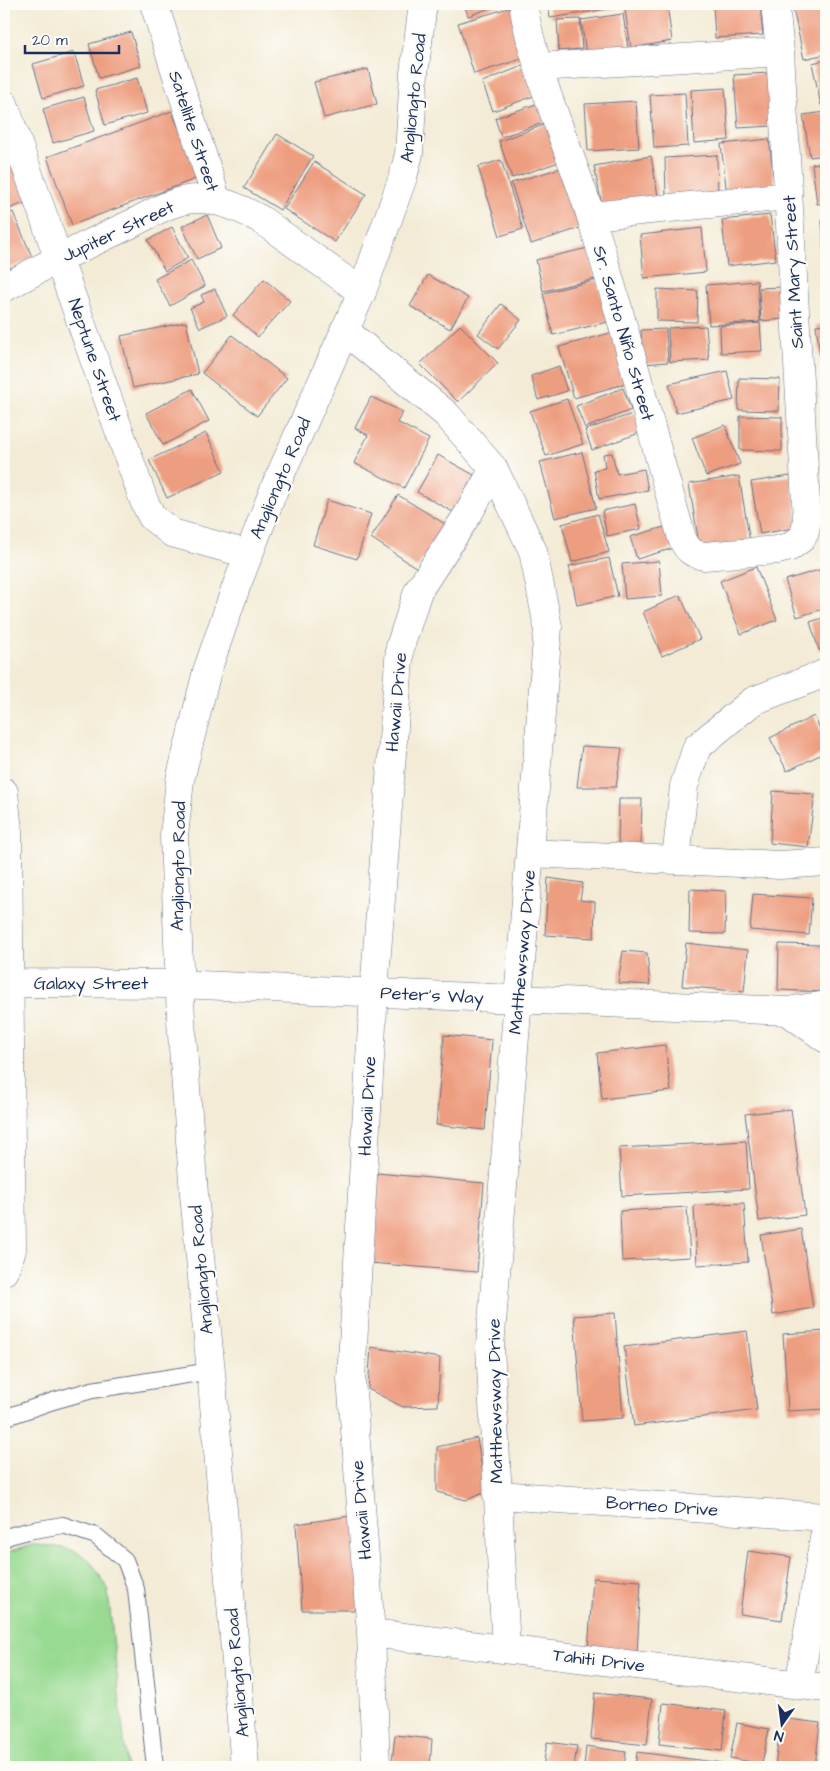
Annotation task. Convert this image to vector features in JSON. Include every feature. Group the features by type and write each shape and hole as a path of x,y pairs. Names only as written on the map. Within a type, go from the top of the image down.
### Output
{"street":[{"name":"Satellite Street","path":"155,4 217,201"},
{"name":"Angliongto Road","path":"245,1767 194,1194 178,984 174,836 180,780 207,672 248,554 274,487 362,292 403,177 409,154 414,73 423,4"},
{"name":"Sr. Santo Niño Street","path":"523,4 527,28 539,67 591,216 682,538 688,550 704,556 777,550 790,547 801,539"},
{"name":"Saint Mary Street","path":"776,4 807,519 805,532 801,539"},
{"path":"539,67 780,52"},
{"name":"Neptune Street","path":"4,104 144,501 152,517 172,534 248,554"},
{"path":"591,216 788,196"},
{"name":"Jupiter Street","path":"4,288 59,258 171,204 195,199 217,201 242,209 260,219 362,292"},
{"name":"Matthewsway Drive","path":"344,330 446,414 494,469 533,551 548,627 490,1347 506,1649"},
{"name":"Hawaii Drive","path":"376,1767 371,1633 351,1379 374,992 400,647 418,591 468,514 494,469"},
{"path":"676,860 684,786 697,747 753,701 826,673"},
{"path":"4,792 6,830 8,1146 12,1250 4,1271"},
{"path":"530,853 780,865 826,862"},
{"name":"Galaxy Street","path":"7,983 178,984"},
{"name":"Peter's Way","path":"178,984 787,1011 826,1005"},
{"path":"787,1011 826,1039"},
{"name":"Borneo Drive","path":"497,1495 826,1517"},
{"path":"799,1685 826,1526"},
{"name":"Tahiti Drive","path":"371,1633 826,1688"}],"lane":[{"path":"4,1418 52,1401 92,1390 211,1370"},
{"path":"4,1539 28,1530 63,1526 96,1536 125,1560 136,1589 155,1767"}],"green space":[{"path":"31,1545 64,1548 81,1554 93,1566 108,1592 127,1767 4,1767 4,1554"}],"building":[{"path":"464,4 501,4 468,16"},
{"path":"548,4 621,4 621,7 550,18"},
{"path":"624,4 667,4 672,41 631,48"},
{"path":"713,4 760,4 763,35 715,38"},
{"path":"792,4 826,4 826,54 804,59"},
{"path":"515,6 531,56 474,74 458,23"},
{"path":"623,14 628,48 586,54 581,20"},
{"path":"580,19 582,49 559,51 557,20"},
{"path":"131,32 141,66 99,78 89,44"},
{"path":"74,52 84,86 43,98 33,64"},
{"path":"826,60 826,104 821,105 812,63"},
{"path":"530,63 542,93 493,111 482,82"},
{"path":"368,69 377,104 324,118 314,82"},
{"path":"769,73 773,126 738,128 734,75"},
{"path":"137,78 147,113 105,125 95,90"},
{"path":"725,88 729,140 694,143 691,90"},
{"path":"685,93 688,146 654,148 650,95"},
{"path":"84,97 94,131 53,143 43,109"},
{"path":"545,101 552,120 501,137 495,118"},
{"path":"636,101 639,148 588,151 585,104"},
{"path":"172,111 198,178 72,225 47,157"},
{"path":"826,112 826,155 810,157 803,115"},
{"path":"549,123 562,161 512,178 499,141"},
{"path":"277,134 313,156 280,210 244,188"},
{"path":"769,139 775,190 727,195 721,144"},
{"path":"4,144 9,159 4,161"},
{"path":"717,155 718,195 666,197 665,158"},
{"path":"651,156 658,196 602,206 594,166"},
{"path":"501,160 523,229 500,236 478,167"},
{"path":"314,162 366,194 335,242 284,209"},
{"path":"826,162 826,203 817,204 812,164"},
{"path":"15,167 29,201 4,211 4,171"},
{"path":"561,168 580,228 531,244 511,183"},
{"path":"13,212 33,259 10,268 6,259 4,260 4,216"},
{"path":"207,215 221,248 197,259 182,226"},
{"path":"770,215 776,260 727,266 722,220"},
{"path":"822,217 826,217 826,269 824,269"},
{"path":"172,227 188,258 165,271 148,240"},
{"path":"702,228 706,272 644,278 640,235"},
{"path":"588,248 595,279 543,291 536,260"},
{"path":"191,260 205,286 170,306 155,279"},
{"path":"428,275 468,298 450,329 410,306"},
{"path":"264,279 290,301 258,337 233,315"},
{"path":"597,280 608,322 553,335 543,293"},
{"path":"757,281 760,322 709,325 706,285"},
{"path":"782,287 784,319 761,321 759,288"},
{"path":"215,289 227,316 200,328 190,308 204,302 201,295"},
{"path":"657,289 698,291 697,322 657,321"},
{"path":"501,304 521,320 498,349 478,334"},
{"path":"186,322 198,374 133,388 121,336"},
{"path":"760,323 762,351 721,353 720,326"},
{"path":"826,324 826,363 821,363 816,325"},
{"path":"460,325 498,363 458,402 420,364"},
{"path":"706,326 709,360 670,362 668,328"},
{"path":"666,329 668,362 643,364 641,330"},
{"path":"614,332 628,383 574,398 559,347"},
{"path":"232,335 287,378 257,416 202,373"},
{"path":"559,366 567,391 538,400 531,376"},
{"path":"727,371 734,400 676,413 669,384"},
{"path":"739,378 780,379 779,411 738,410"},
{"path":"623,388 631,410 585,428 576,406"},
{"path":"192,389 209,421 163,445 146,413"},
{"path":"371,397 403,412 397,422 429,439 404,488 354,463 368,435 355,428"},
{"path":"567,399 583,444 546,456 530,411"},
{"path":"635,413 642,432 592,450 585,430"},
{"path":"740,416 782,417 782,451 740,450"},
{"path":"725,425 740,464 706,476 692,438"},
{"path":"206,433 224,471 167,498 149,460"},
{"path":"582,452 596,508 555,518 540,462"},
{"path":"612,453 617,474 644,469 648,490 599,499 594,470 605,468 603,454"},
{"path":"438,455 474,475 453,512 417,492"},
{"path":"739,476 750,542 700,550 689,484"},
{"path":"790,476 799,527 760,534 751,482"},
{"path":"398,495 445,524 417,568 371,538"},
{"path":"327,500 371,514 357,559 313,545"},
{"path":"635,504 641,529 607,536 602,511"},
{"path":"598,514 609,552 572,562 562,524"},
{"path":"671,525 677,547 637,559 630,537"},
{"path":"609,558 618,596 577,605 569,566"},
{"path":"659,561 662,596 625,599 622,564"},
{"path":"756,567 777,620 741,634 720,581"},
{"path":"826,568 826,608 797,617 785,580"},
{"path":"680,595 700,639 662,656 643,612"},
{"path":"826,617 826,648 819,650 810,622"},
{"path":"814,716 826,741 826,752 787,771 770,738"},
{"path":"582,746 622,748 616,787 577,787"},
{"path":"773,791 815,794 808,847 770,843"},
{"path":"619,799 642,799 641,844 618,846"},
{"path":"548,878 583,883 580,900 595,902 594,938 545,935"},
{"path":"690,889 726,891 725,934 689,933"},
{"path":"753,894 812,898 809,935 750,930"},
{"path":"686,943 748,950 744,992 682,986"},
{"path":"779,944 826,945 826,992 778,990"},
{"path":"623,951 647,953 650,985 618,983"},
{"path":"444,1035 492,1040 485,1130 436,1125"},
{"path":"665,1045 671,1091 602,1099 597,1053"},
{"path":"791,1109 805,1215 759,1221 745,1114"},
{"path":"746,1141 749,1189 622,1196 619,1148"},
{"path":"377,1173 484,1183 477,1272 370,1263"},
{"path":"744,1203 748,1262 697,1265 694,1205"},
{"path":"687,1207 690,1257 622,1261 620,1211"},
{"path":"801,1229 813,1308 773,1315 761,1235"},
{"path":"615,1313 623,1418 582,1421 574,1316"},
{"path":"747,1331 757,1410 634,1426 624,1347"},
{"path":"826,1331 826,1409 788,1411 783,1334"},
{"path":"4,1340 10,1360 4,1362"},
{"path":"371,1347 440,1358 438,1406 403,1407 368,1389"},
{"path":"477,1438 486,1492 466,1500 437,1492 437,1447"},
{"path":"358,1515 363,1610 302,1610 296,1524"},
{"path":"748,1551 791,1557 782,1620 740,1614"},
{"path":"593,1578 641,1581 637,1654 588,1651"},
{"path":"595,1693 652,1699 647,1745 591,1739"},
{"path":"663,1703 726,1711 722,1751 659,1744"},
{"path":"781,1718 820,1723 815,1767 775,1767"},
{"path":"737,1723 769,1729 762,1764 730,1758"},
{"path":"395,1735 432,1739 430,1767 392,1763"},
{"path":"547,1742 577,1746 574,1767 543,1767"},
{"path":"586,1746 626,1752 624,1767 584,1767"},
{"path":"637,1752 722,1763 721,1767 635,1767"}]}
